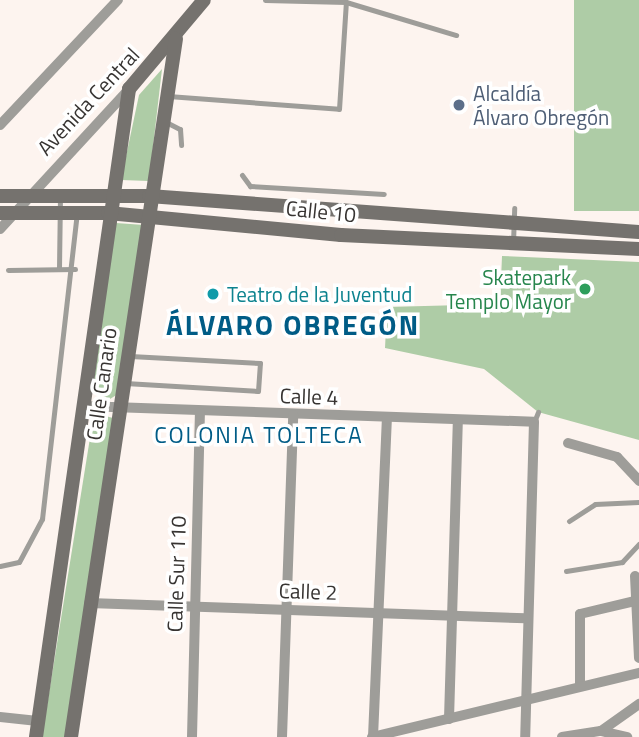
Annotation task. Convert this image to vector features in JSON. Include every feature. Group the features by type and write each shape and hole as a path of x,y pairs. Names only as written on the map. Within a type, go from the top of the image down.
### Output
{"street":[{"path":"0,125 118,0"},
{"name":"Avenida Central","path":"0,229 7,213 29,195 129,89 176,38 204,0"},
{"name":"Calle Canario","path":"71,737 149,196 176,38"},
{"name":"Calle Canario","path":"36,737 108,213 129,89"},
{"name":"Calle 10","path":"0,196 149,196 513,225 639,232"},
{"name":"Calle 10","path":"7,213 77,211 147,215 341,235 639,249"},
{"name":"Calle 4","path":"83,406 458,420 536,417 526,618"},
{"name":"Calle Sur 110","path":"192,737 200,412"},
{"path":"282,737 293,415"},
{"path":"387,418 373,737 639,673"},
{"path":"449,719 458,420"},
{"path":"568,443 617,457 639,481"},
{"path":"635,576 639,657"},
{"path":"580,686 580,614 637,600"},
{"name":"Calle 2","path":"89,603 526,618"},
{"path":"525,737 526,618"},
{"path":"601,731 639,704"},
{"path":"0,717 38,721"},
{"path":"562,737 601,731 627,737"}],"lane":[{"path":"265,0 346,2 456,35"},
{"path":"165,95 339,108 346,2"},
{"path":"161,120 180,129 181,145"},
{"path":"242,175 250,186 384,194"},
{"path":"59,268 60,194"},
{"path":"0,566 19,562 42,520 75,269 78,194"},
{"path":"513,244 514,208"},
{"path":"9,270 75,269"},
{"path":"123,383 258,391 260,363 126,356"},
{"path":"569,522 594,504 639,502"},
{"path":"566,571 622,562 639,544"}],"green space":[{"path":"574,0 639,0 639,211 574,211"},
{"path":"162,69 149,181 121,180 139,95"},
{"path":"116,223 144,225 118,394 110,399 92,391"},
{"path":"502,256 639,262 639,440 538,412 484,369 385,348 387,307 500,304"},
{"path":"94,413 113,418 68,737 42,737"}],"place":[{"name":"Alcaldía Álvaro Obregón","path":"459,105"},
{"name":"Skatepark Templo Mayor","path":"585,289"},
{"name":"Teatro de la Juventud","path":"213,294"}],"district":[{"name":"ÁLVARO OBREGÓN","path":"293,325"},
{"name":"COLONIA TOLTECA","path":"259,435"}]}
